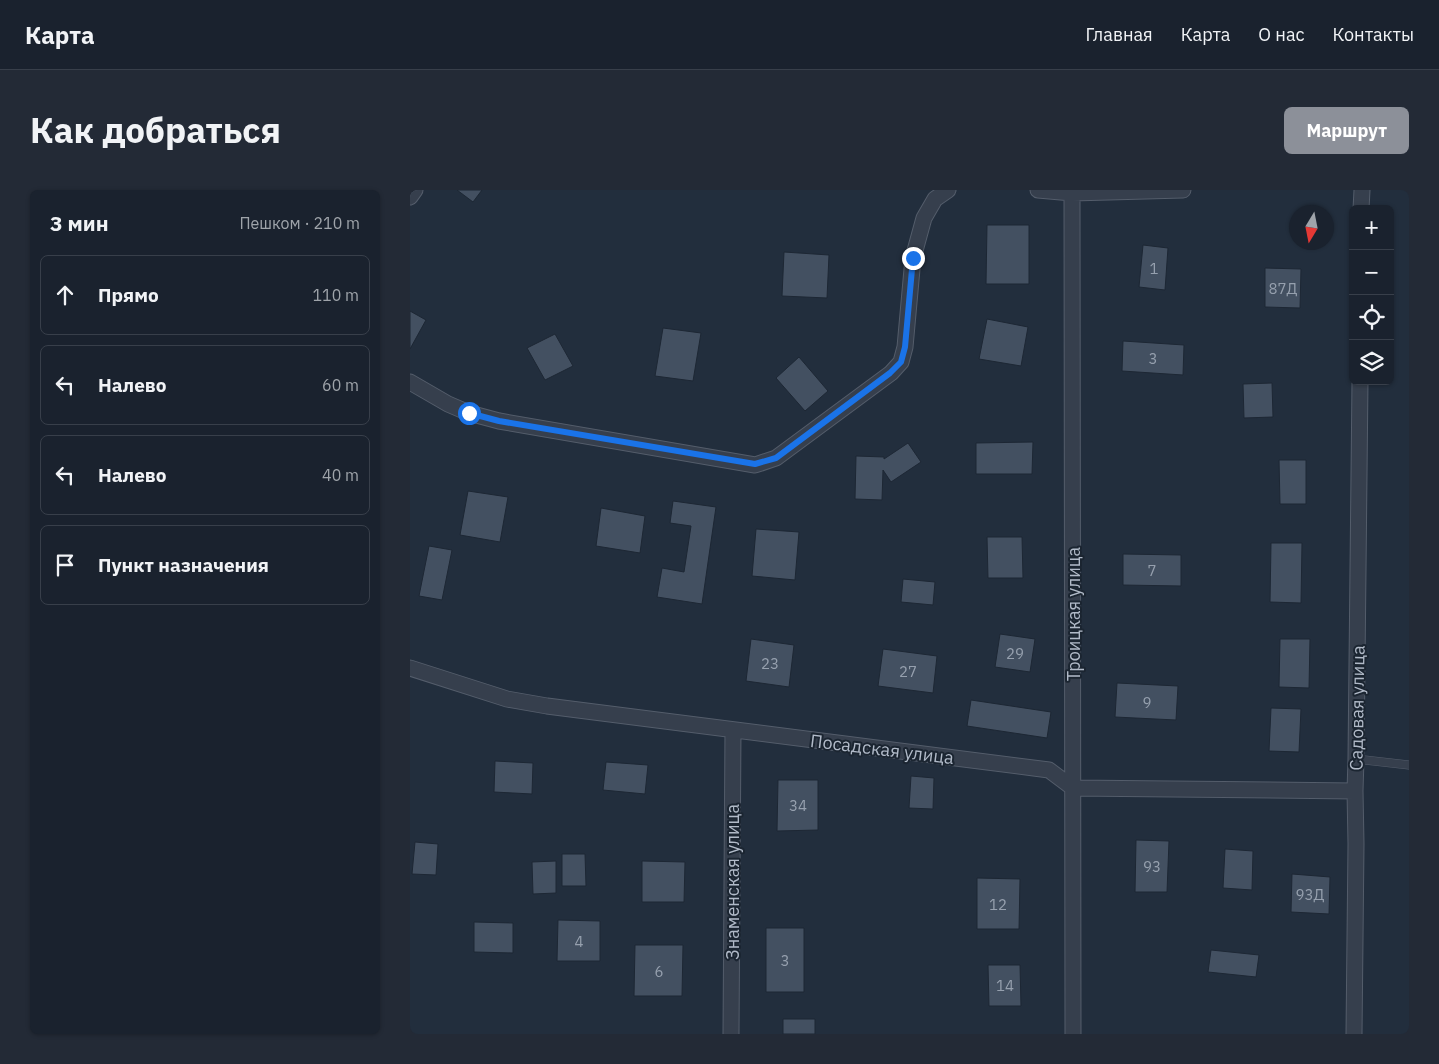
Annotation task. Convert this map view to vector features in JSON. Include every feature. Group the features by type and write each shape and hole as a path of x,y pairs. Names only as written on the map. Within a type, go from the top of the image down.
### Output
{"street":[{"path":"410,197 415,190"},
{"path":"410,382 448,404 469,413 499,421 755,464 776,458 890,373 901,362 905,347 913,258 924,218 935,199 948,190"},
{"path":"1038,190 1072,193 1183,190"},
{"path":"1361,205 1362,190"},
{"name":"Троицкая улица","path":"1072,193 1073,1034"},
{"name":"Садовая улица","path":"1354,1034 1360,385"},
{"name":"Посадская улица","path":"410,668 507,699 547,706 1049,770 1073,788"},
{"name":"Знаменская улица","path":"731,1034 733,730"},
{"path":"1073,788 1355,791"}],"lane":[{"path":"1356,759 1409,765"}],"building":[{"path":"457,190 482,190 473,202"},
{"path":"987,225 1029,225 1029,284 986,284"},
{"path":"1143,245 1168,248 1165,290 1139,287"},
{"path":"784,252 829,255 827,298 782,296"},
{"path":"1265,268 1301,269 1300,308 1265,307"},
{"path":"410,311 426,320 410,349"},
{"path":"987,319 1028,327 1021,366 979,359"},
{"path":"663,328 701,333 693,381 655,376"},
{"path":"555,334 573,366 545,380 527,348"},
{"path":"1123,341 1184,345 1183,375 1122,371"},
{"path":"799,357 828,391 805,411 776,378"},
{"path":"1272,383 1273,417 1244,418 1243,384"},
{"path":"1033,442 1032,474 976,474 976,443"},
{"path":"908,443 921,462 891,482 883,470 882,500 855,499 856,456 884,457 884,459"},
{"path":"1279,460 1306,460 1306,504 1280,504"},
{"path":"468,491 508,497 500,542 460,535"},
{"path":"673,501 716,507 702,604 657,597 662,568 684,572 691,526 670,523"},
{"path":"601,508 645,516 640,553 596,546"},
{"path":"756,529 799,532 795,580 752,576"},
{"path":"987,537 1022,537 1023,578 988,578"},
{"path":"1271,543 1302,543 1301,603 1270,602"},
{"path":"429,546 452,550 442,600 419,596"},
{"path":"1123,554 1181,555 1181,586 1123,585"},
{"path":"903,579 935,582 933,605 901,602"},
{"path":"1000,634 1035,639 1030,672 995,667"},
{"path":"751,639 794,645 789,687 746,681"},
{"path":"1280,639 1310,639 1309,688 1279,687"},
{"path":"883,649 937,656 933,693 878,686"},
{"path":"1117,683 1178,686 1176,720 1115,717"},
{"path":"971,700 1051,712 1047,738 967,726"},
{"path":"1271,708 1301,709 1299,752 1269,751"},
{"path":"495,761 533,763 532,794 494,792"},
{"path":"606,762 648,765 645,794 603,790"},
{"path":"911,776 934,778 933,809 909,808"},
{"path":"778,780 818,780 818,830 777,831"},
{"path":"1136,840 1169,841 1167,892 1135,892"},
{"path":"415,842 438,844 436,875 412,874"},
{"path":"1225,849 1253,851 1252,890 1223,888"},
{"path":"562,854 585,854 586,886 562,886"},
{"path":"556,861 556,893 533,894 532,862"},
{"path":"642,861 685,862 684,902 642,902"},
{"path":"1292,874 1330,877 1329,914 1291,912"},
{"path":"977,878 1020,879 1019,929 977,929"},
{"path":"558,920 600,921 600,961 557,961"},
{"path":"474,922 513,923 513,953 474,952"},
{"path":"766,928 804,928 804,992 766,992"},
{"path":"635,945 683,945 682,996 634,996"},
{"path":"1211,950 1259,955 1256,977 1208,972"},
{"path":"988,965 1020,965 1021,1006 989,1006"},
{"path":"783,1019 815,1019 815,1034 783,1034"}],"route":[{"path":"469,413 499,421 755,464 776,458 890,373 901,362 905,347 913,258"}]}
